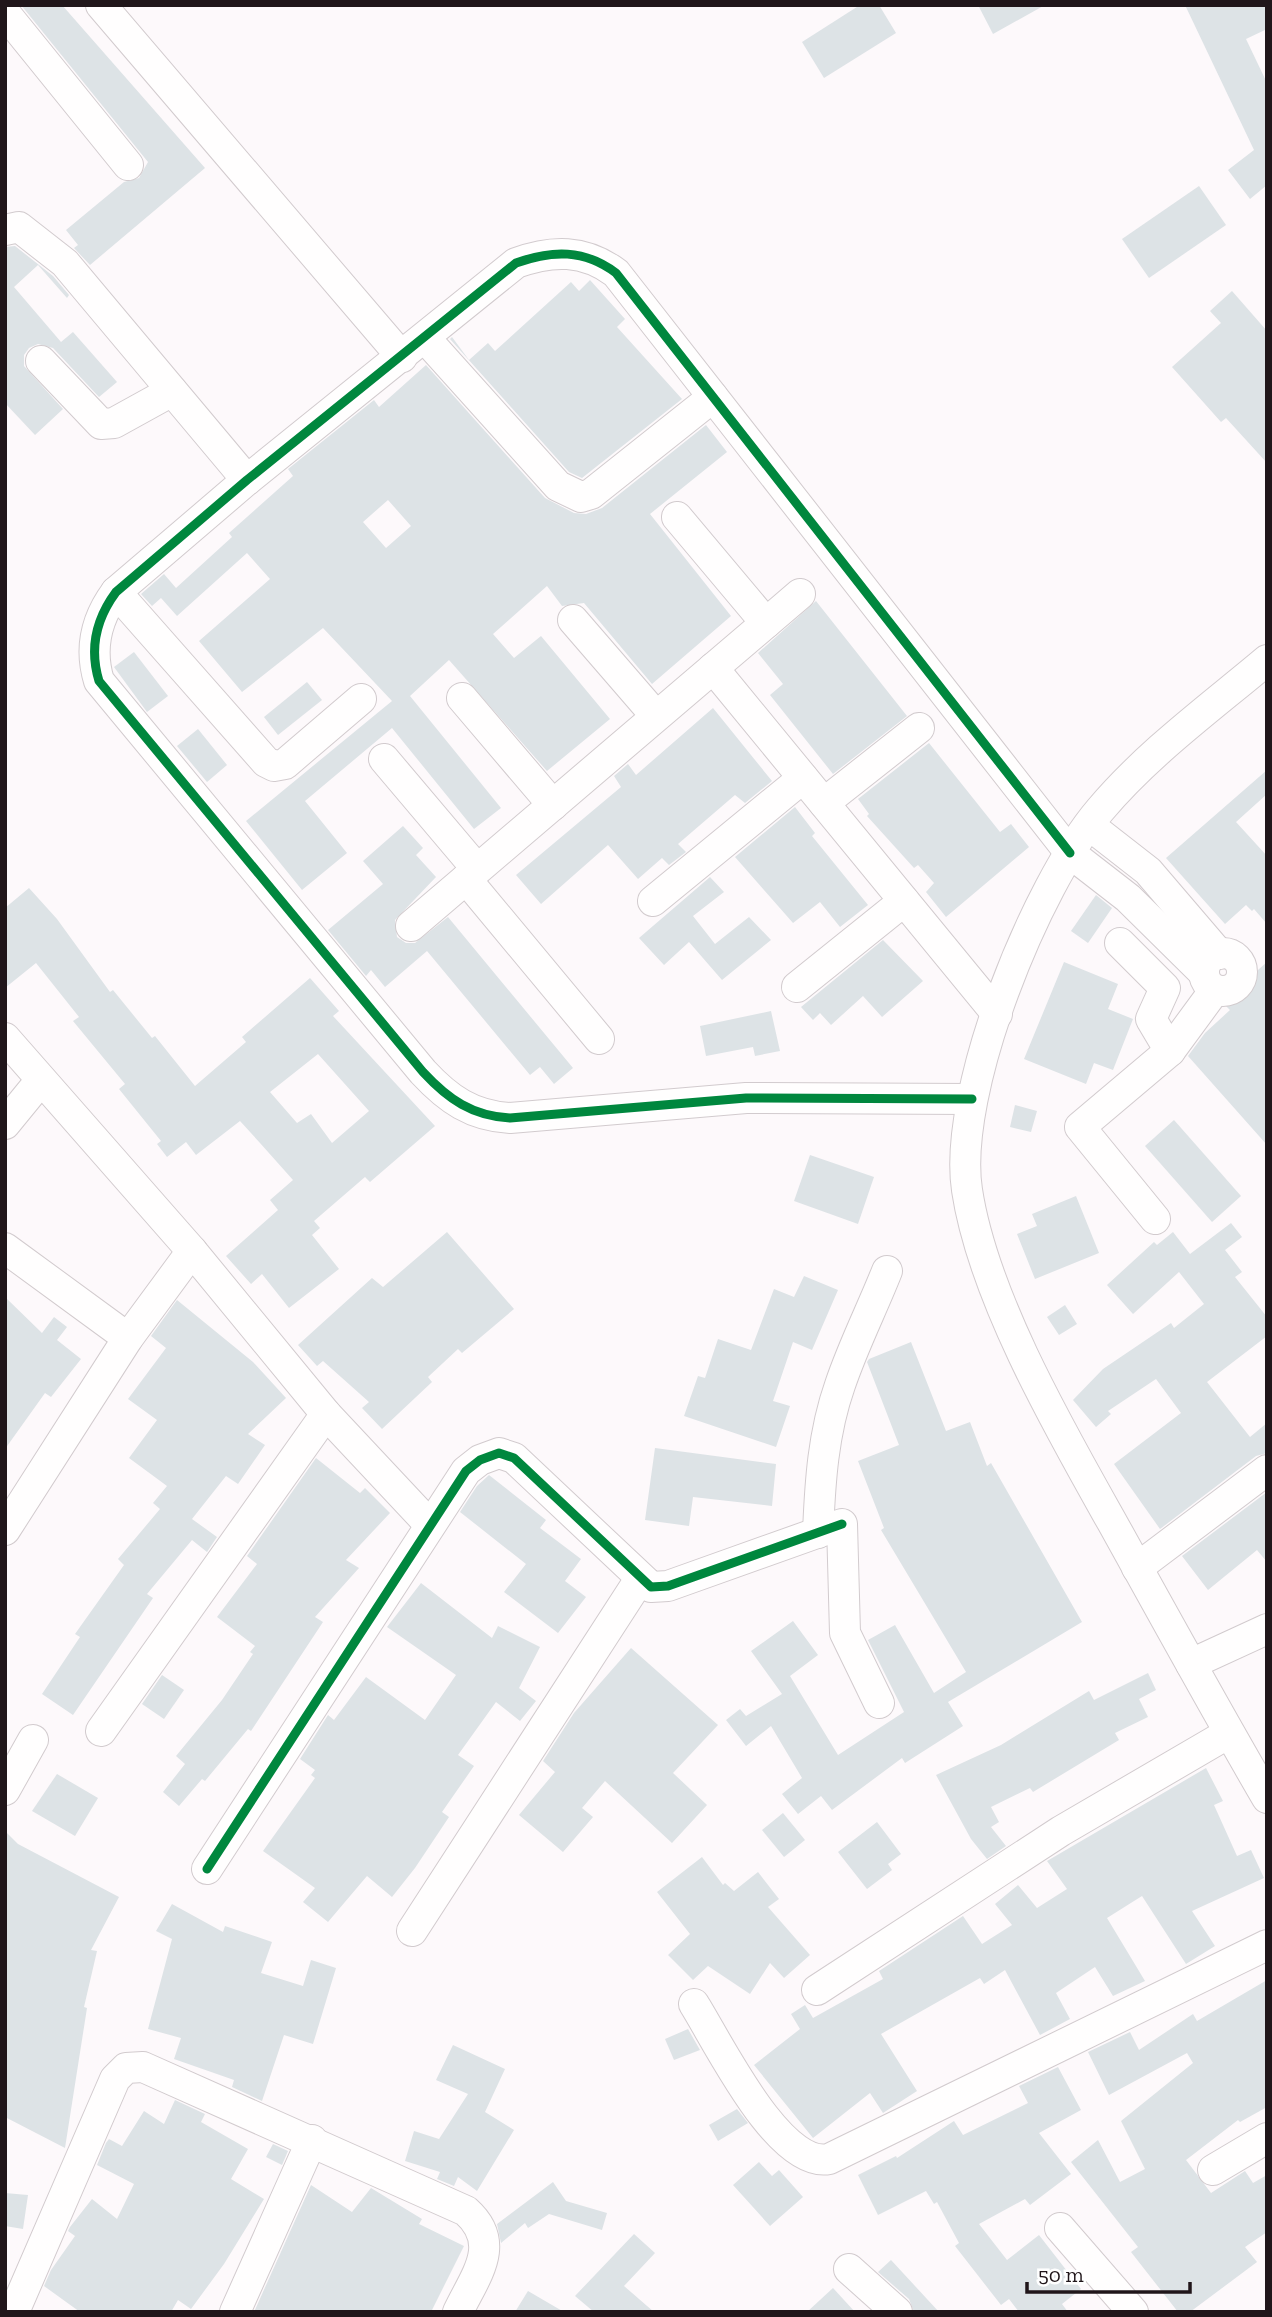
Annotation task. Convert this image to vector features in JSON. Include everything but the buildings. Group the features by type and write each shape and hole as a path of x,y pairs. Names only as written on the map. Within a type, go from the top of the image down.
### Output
{"street":[{"path":"101,5 413,347 558,486 581,497 591,494 713,397"},
{"path":"5,13 128,165"},
{"path":"5,230 19,227 65,263 247,480"},
{"path":"972,1099 746,1098 510,1118 488,1117 453,1101 423,1072 99,681 93,662 94,640 105,606 116,592 247,480 516,263 551,253 587,256 616,273 1070,853 1128,898 1212,972"},
{"path":"41,362 101,424 114,423 172,391"},
{"path":"677,517 766,622"},
{"path":"116,592 266,762 274,766 285,764 361,699"},
{"path":"411,926 800,594"},
{"path":"573,620 656,716"},
{"path":"1267,660 1141,767 1089,825 1070,853 1024,944 981,1060 972,1099 965,1169 979,1240 1023,1350 1068,1443 1267,1798"},
{"path":"713,668 997,1014"},
{"path":"462,698 553,805"},
{"path":"824,803 919,728"},
{"path":"384,759 599,1039"},
{"path":"653,901 803,778"},
{"path":"1089,825 1148,871 1212,972"},
{"path":"797,987 904,901"},
{"path":"1120,943 1165,988 1151,1019 1170,1051"},
{"path":"1155,1219 1080,1127 1170,1051 1212,972"},
{"path":"5,1038 192,1251 326,1414 430,1525"},
{"path":"5,1124 41,1080"},
{"path":"5,1248 128,1338"},
{"path":"9,1514 128,1338 192,1251"},
{"path":"879,1703 845,1633 821,1471 828,1428 840,1385 887,1271"},
{"path":"101,1731 326,1414"},
{"path":"207,1869 466,1471 480,1460 499,1453 514,1458 651,1587 668,1586 830,1529"},
{"path":"1137,1568 1267,1470"},
{"path":"412,1931 640,1578"},
{"path":"1191,1664 1267,1629"},
{"path":"817,1990 1061,1831 1229,1732"},
{"path":"5,1790 33,1740"},
{"path":"694,2004 765,2119 789,2146 817,2161 841,2153 1267,1945"},
{"path":"14,2312 116,2079 126,2067 143,2067 312,2140 466,2211 476,2219 485,2240 486,2250 458,2312"},
{"path":"1213,2170 1267,2138"},
{"path":"235,2312 312,2140"},
{"path":"1060,2228 1133,2312"},
{"path":"849,2269 897,2312"}],"cycle path":[{"path":"972,1099 746,1098 510,1118 472,1110 451,1098 423,1072 99,681 95,657 99,623 116,592 247,480 516,263 555,254 580,256 592,259 616,273 1070,853"},
{"path":"207,1869 466,1471 480,1460 499,1453 514,1458 651,1587 668,1586 842,1524"}]}
